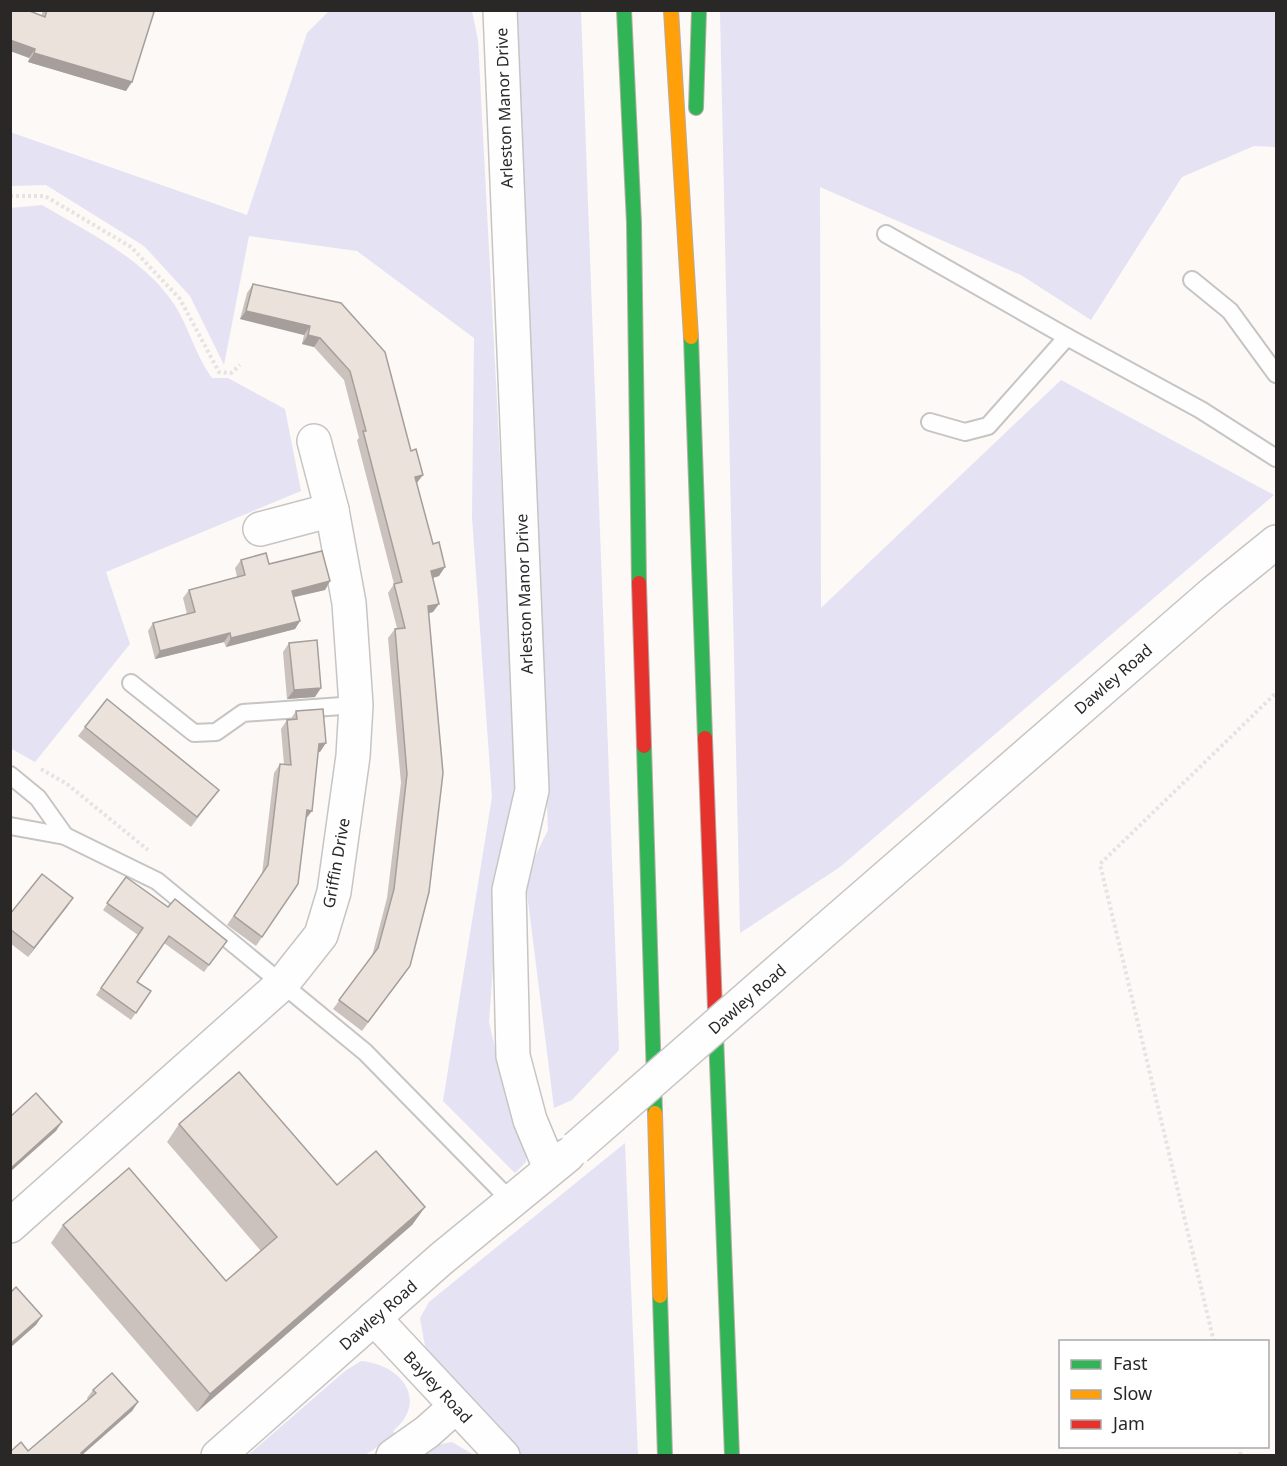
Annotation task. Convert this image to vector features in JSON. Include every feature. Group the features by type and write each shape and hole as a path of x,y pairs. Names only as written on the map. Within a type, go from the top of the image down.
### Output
{"highway":[{"path":"624,10 634,224 637,520 665,1455"},
{"path":"670,10 689,292 732,1455"},
{"path":"695,128 699,10"},
{"path":"689,292 694,152"}],"street":[{"name":"Arleston Manor Drive","path":"500,10 532,790 509,890 513,1056 530,1120 550,1168"},
{"name":"Griffin Drive","path":"10,1226 283,983 321,935 334,892 352,756 356,705 349,603 332,510 314,441"},
{"path":"260,529 332,510"},
{"name":"Dawley Road","path":"218,1455 374,1318 576,1148 1204,601 1276,542"},
{"name":"Bayley Road","path":"374,1318 455,1407 503,1455"},
{"path":"393,1455 428,1432 455,1407"}],"lane":[{"path":"886,234 1201,411 1276,458"},
{"path":"1192,280 1230,311 1276,374"},
{"path":"930,422 965,432 988,426 1067,337"},
{"path":"131,684 194,733 216,732 243,713 356,705"},
{"path":"10,775 38,798 65,836"},
{"path":"10,825 65,836 157,881 365,1052 511,1201"}],"path":[{"path":"10,196 45,196 131,247 180,299 219,372 231,373 240,364"},
{"path":"1214,1340 1100,864 1276,693"},
{"path":"39,768 67,784 157,857"}],"shaded area":[{"path":"329,11 472,11 478,40 517,782 499,891 489,1022 510,1113 527,1139 526,1162 515,1173 443,1101 492,797 472,517 474,338 357,251 249,236 224,365 190,296 144,246 46,185 11,186 10,132 247,215 307,33"},
{"path":"514,11 581,11 619,1050 572,1100 554,1108 525,877 548,830"},
{"path":"720,11 1276,11 1276,147 1254,146 1182,177 1091,320 1021,275 820,187 821,608 1061,380 1274,495 840,867 740,933"},
{"path":"42,205 96,236 147,273 174,304 212,378 228,378 285,409 301,491 106,572 130,644 35,762 10,748 10,208"},
{"path":"625,1143 638,1455 511,1455 425,1346 420,1318 429,1302"},
{"path":"361,1361 388,1369 406,1386 409,1407 404,1419 393,1431 396,1435 365,1455 247,1456 345,1371"},
{"path":"452,1442 474,1455 421,1456 437,1445"}],"building":[{"path":"10,10 27,10 45,17 47,10 149,10 154,12 132,82 34,53 35,49 10,40"},
{"path":"253,284 341,303 385,352 411,451 416,449 423,475 415,477 433,544 439,542 445,567 431,571 439,604 428,606 443,773 429,892 410,966 368,1022 339,1000 378,948 394,889 407,774 395,629 405,628 394,584 402,582 350,371 320,338 308,335 310,326 246,311"},
{"path":"322,551 330,581 292,591 300,621 231,638 230,633 160,651 153,623 195,612 189,590 245,575 241,560 266,553 269,564"},
{"path":"317,640 321,688 294,690 289,643"},
{"path":"107,699 219,790 197,817 85,727"},
{"path":"323,709 326,743 319,744 312,811 307,810 298,884 262,937 234,916 268,865 280,764 291,765 287,720 297,719 296,711"},
{"path":"42,874 73,898 34,948 10,929 10,914"},
{"path":"126,877 168,907 175,899 227,941 209,965 169,936 137,982 151,991 136,1013 101,988 143,928 107,903"},
{"path":"239,1072 337,1185 376,1151 425,1207 210,1394 63,1225 129,1168 226,1281 277,1237 179,1124"},
{"path":"36,1093 62,1122 10,1169 10,1117"},
{"path":"16,1287 42,1316 10,1344 10,1293"},
{"path":"112,1373 138,1402 81,1453 84,1455 10,1455 10,1452 21,1442 28,1451 96,1393 93,1390"}],"traffic: fast":[{"path":"624,10 634,223 639,583"},
{"path":"696,108 699,10"},
{"path":"691,337 705,738"},
{"path":"644,746 655,1113"},
{"path":"715,1009 732,1456"},
{"path":"660,1296 665,1456"}],"traffic: slow":[{"path":"671,10 691,337"},
{"path":"655,1113 660,1296"}],"traffic: jam":[{"path":"639,583 644,746"},
{"path":"705,738 715,1009"}]}
